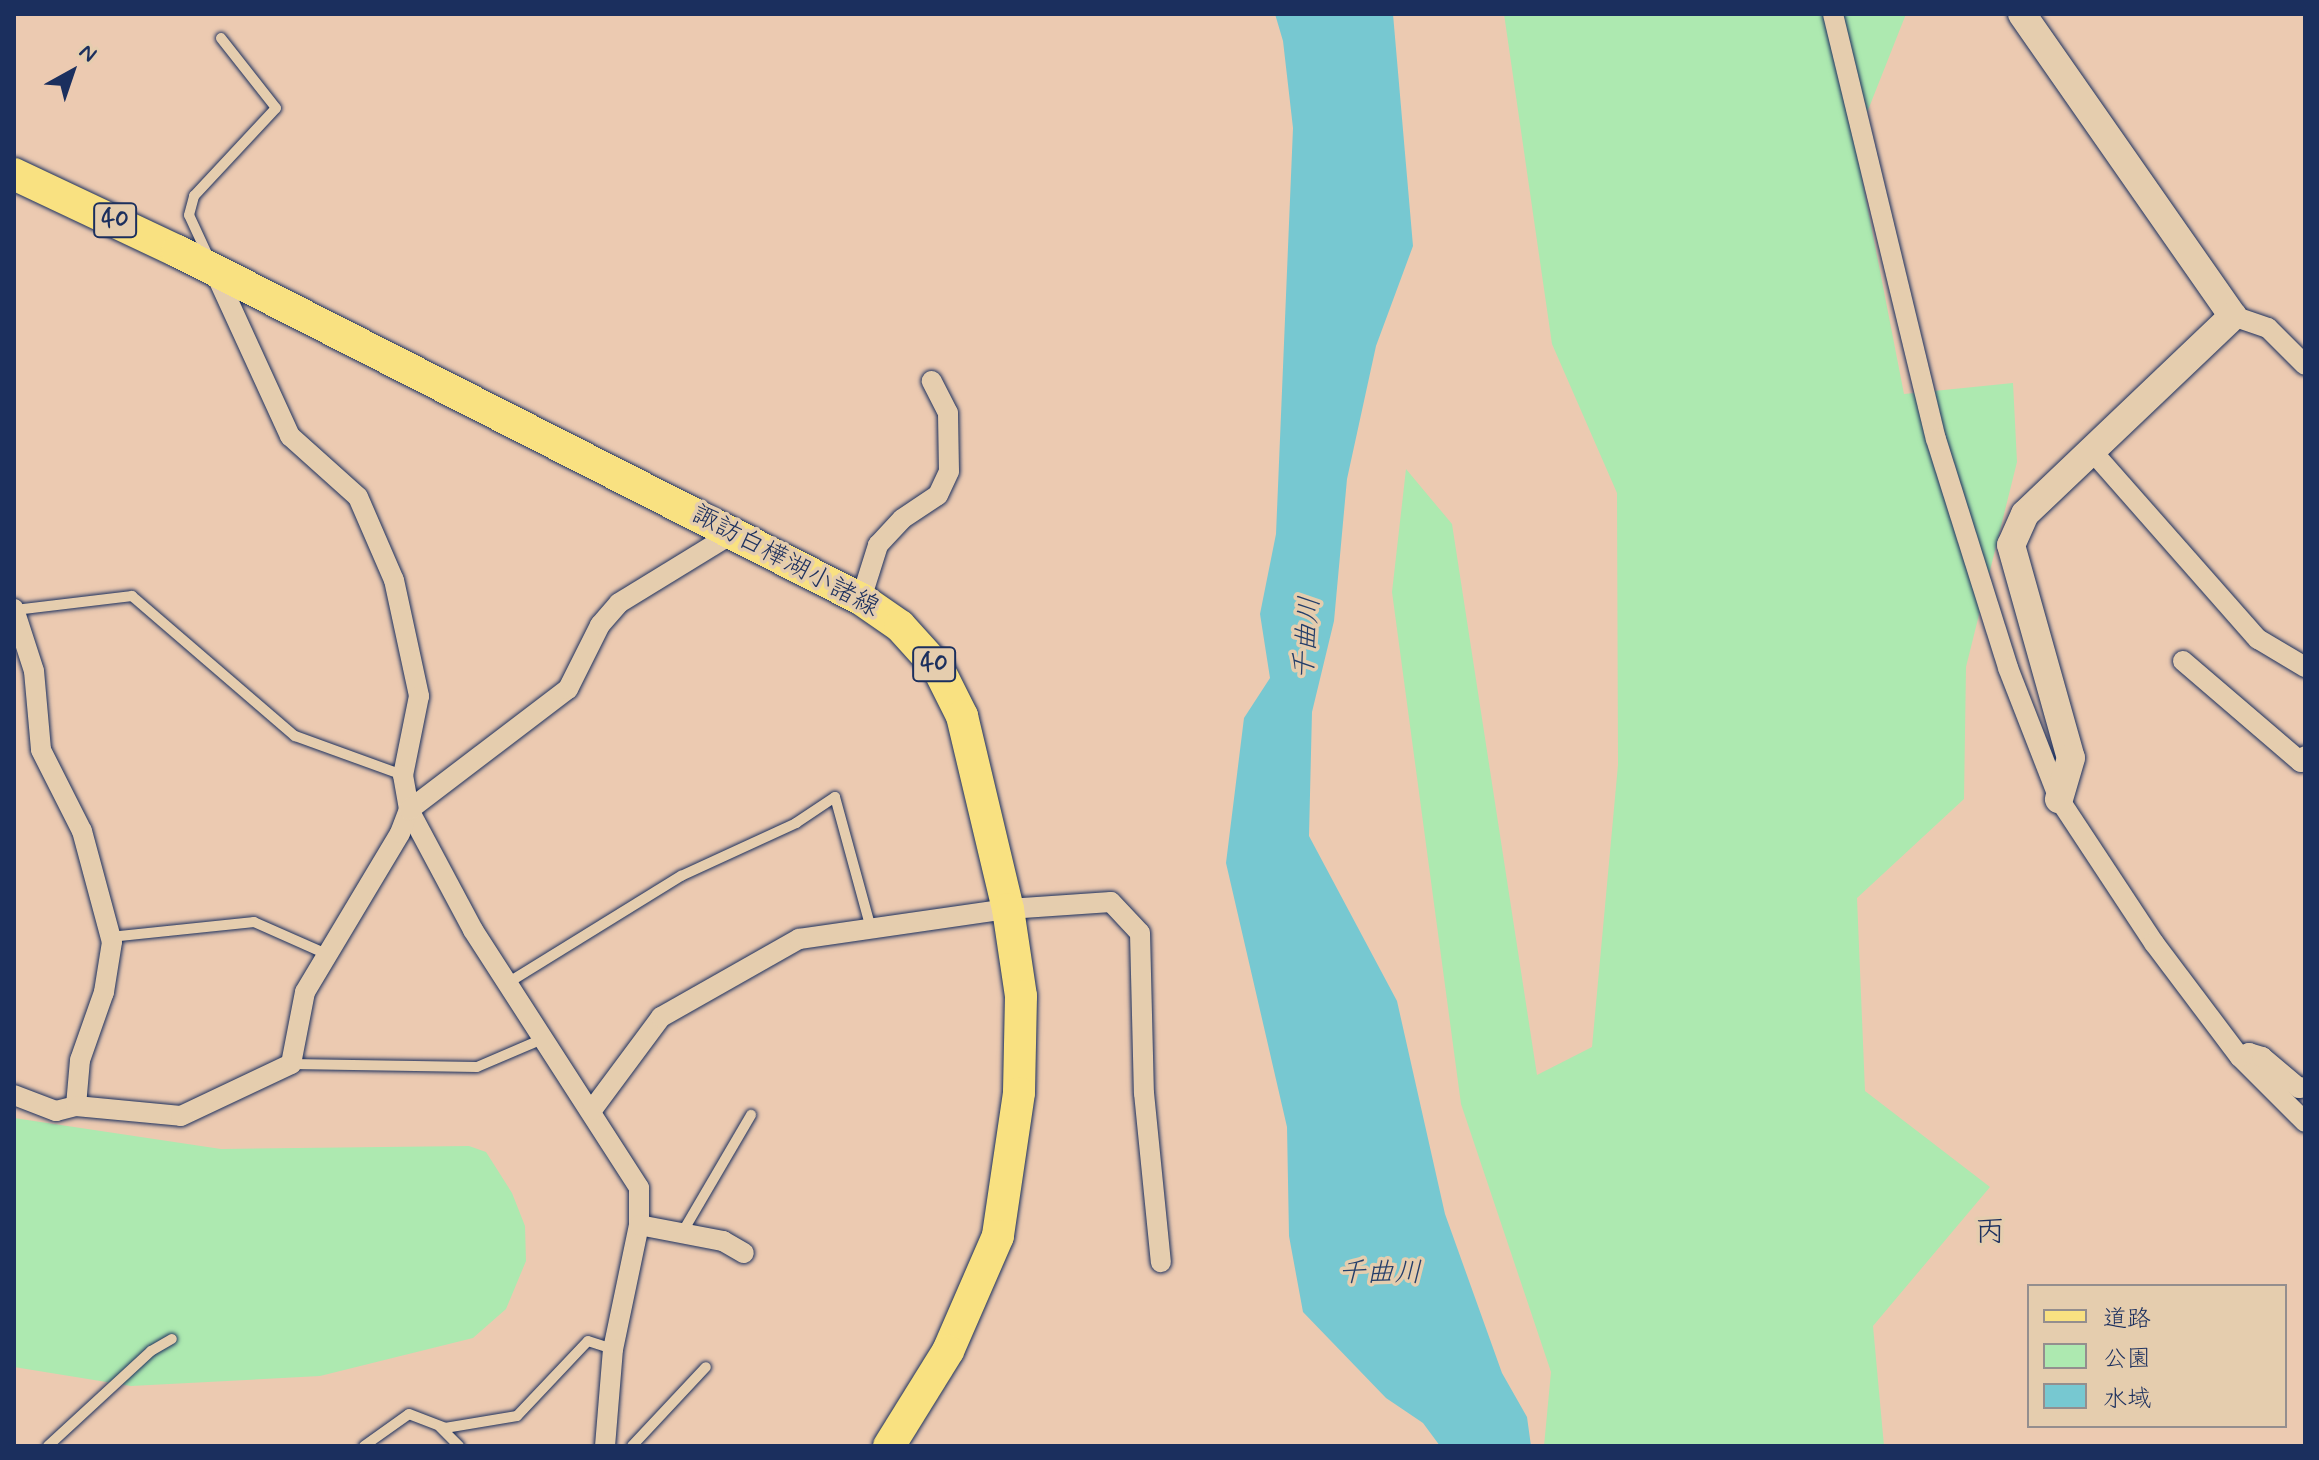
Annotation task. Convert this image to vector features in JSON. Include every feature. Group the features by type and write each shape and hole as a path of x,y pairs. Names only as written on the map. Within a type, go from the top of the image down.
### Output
{"main road":[{"name":"諏訪白樺湖小諸線","path":"14,174 214,269 735,532 861,599 900,626 938,668 962,716 1008,909 1021,996 1019,1093 998,1236 948,1351 889,1446"}],"street":[{"path":"1833,14 1936,439 2008,668 2059,799 2154,943 2240,1057 2305,1122"},
{"path":"2022,14 2233,316 2268,328 2305,365"},
{"path":"214,269 290,436 358,497 394,580 419,696 403,775 409,810 540,1040 592,1110 639,1188 639,1225 613,1349 605,1446"},
{"path":"2059,799 2069,778 2071,758 2011,545 2025,514 2233,316"},
{"path":"861,599 878,545 902,519 938,495 949,471 948,413 932,381"},
{"path":"2092,451 2258,639 2305,667"},
{"path":"14,1095 56,1111 76,1106 181,1116 291,1064 305,992 324,953 400,833 409,810 568,689 600,625 619,603 735,532"},
{"path":"15,610 34,671 41,750 82,831 110,937 104,992 80,1060 76,1106"},
{"path":"2183,661 2301,762 2305,756"},
{"path":"592,1110 661,1017 799,939 872,931 1008,909 1111,902 1140,933 1144,1093 1161,1262"},
{"path":"2240,1057 2249,1053 2262,1057 2299,1088 2305,1087"},
{"path":"639,1225 723,1241 744,1253"}],"lane":[{"path":"214,269 189,215 194,196 276,108 221,38"},
{"path":"15,610 132,596 295,736 403,775"},
{"path":"506,984 681,876 796,823 835,797 872,931"},
{"path":"110,937 254,922 324,953"},
{"path":"291,1064 477,1067 540,1040"},
{"path":"682,1233 751,1115"},
{"path":"48,1446 151,1351 172,1339"},
{"path":"438,1426 517,1416 588,1341 613,1349"},
{"path":"632,1446 706,1367"},
{"path":"364,1446 409,1414 438,1426 459,1446"}],"green space":[{"path":"1504,14 1906,14 1855,143 1904,394 2013,383 2017,462 1966,667 1964,799 1857,898 1865,1091 1990,1187 1873,1326 1884,1446 1544,1446 1551,1372 1461,1104 1392,592 1406,469 1452,524 1537,1075 1592,1047 1618,765 1617,493 1552,344"},
{"path":"14,1118 221,1149 469,1146 486,1152 512,1193 525,1226 526,1261 506,1309 473,1338 320,1376 131,1386 14,1367"}],"water":[{"name":"千曲川","path":"1275,14 1393,14 1413,246 1376,346 1347,479 1334,621 1312,712 1309,836 1397,1001 1445,1214 1502,1373 1527,1417 1531,1446 1440,1446 1423,1423 1386,1398 1303,1312 1289,1236 1287,1127 1226,863 1244,718 1270,678 1260,614 1276,534 1293,128 1283,41"}],"district":[{"name":"丙","path":"1990,1233"}]}
